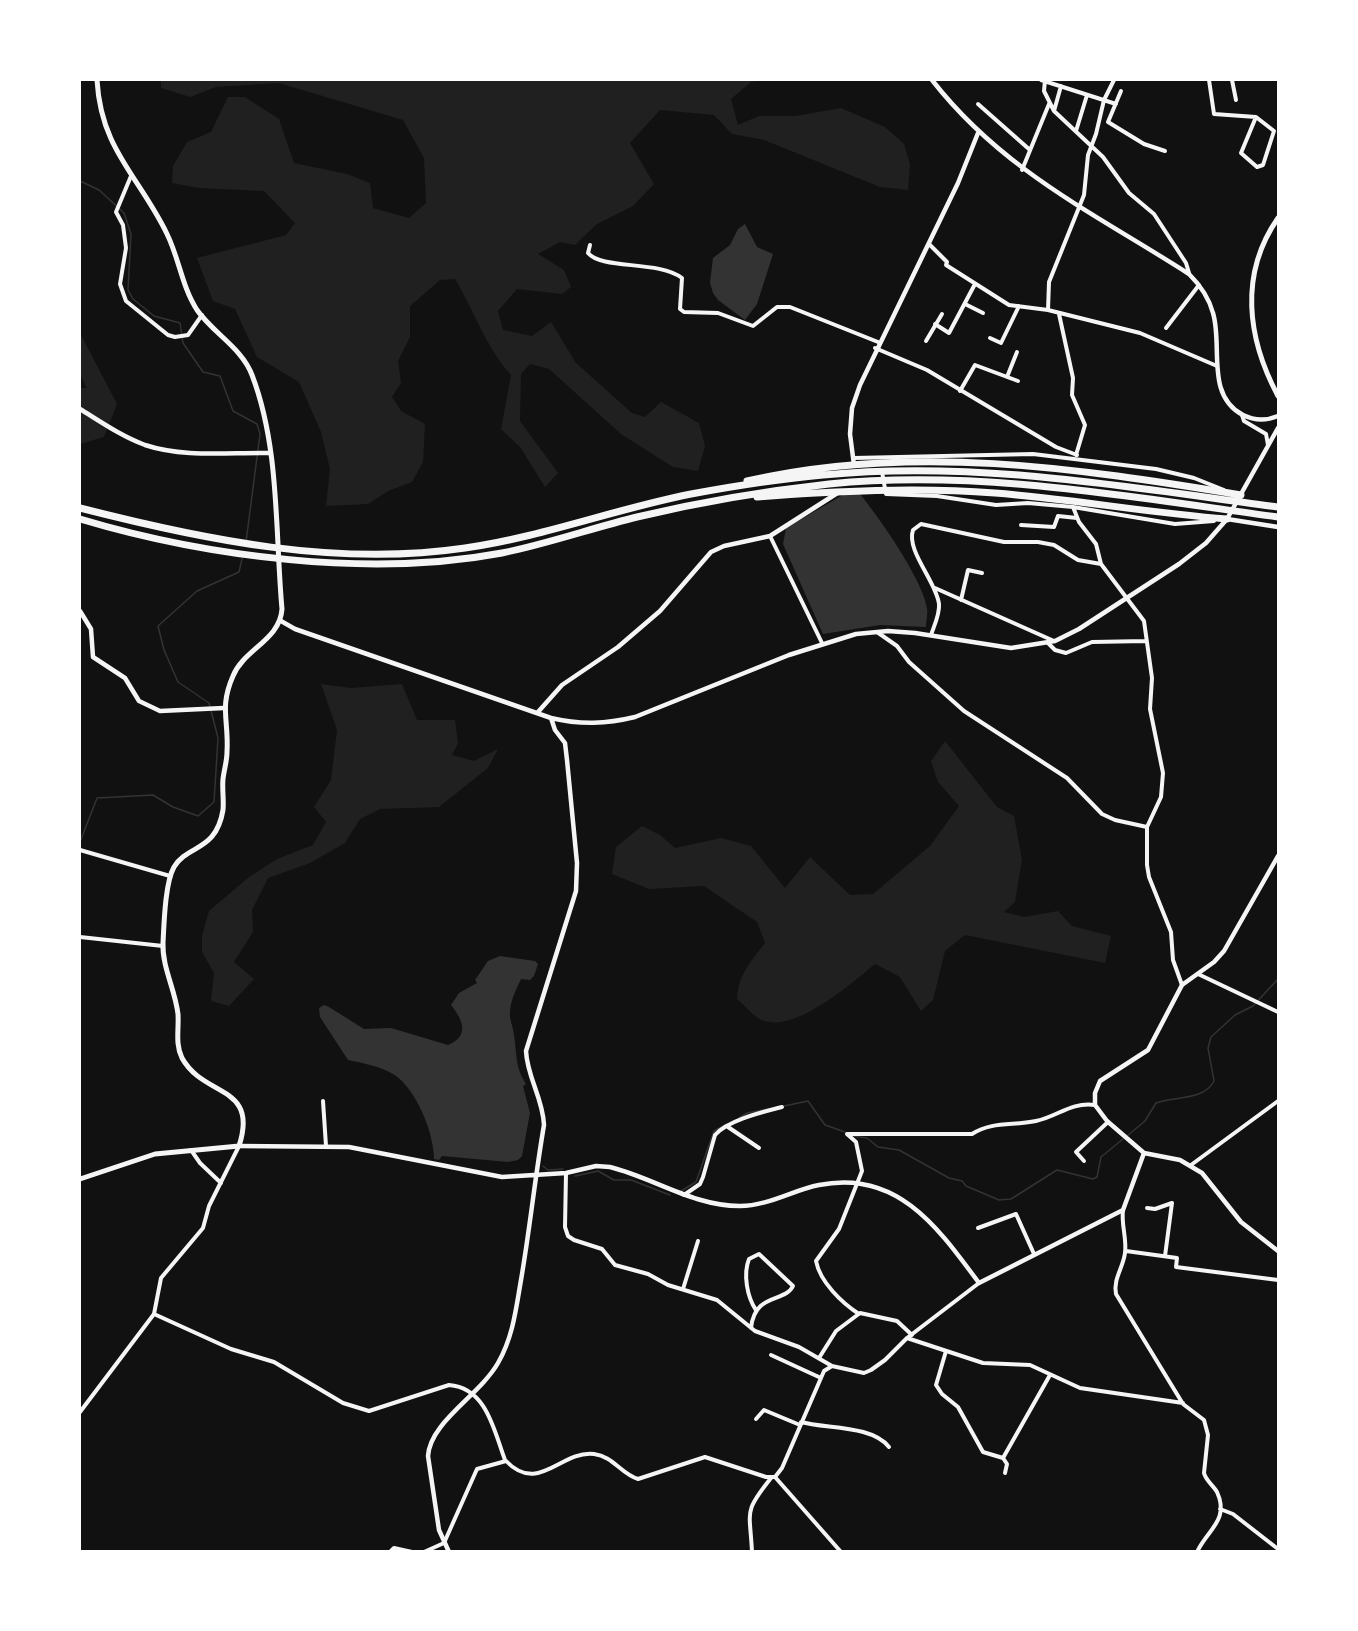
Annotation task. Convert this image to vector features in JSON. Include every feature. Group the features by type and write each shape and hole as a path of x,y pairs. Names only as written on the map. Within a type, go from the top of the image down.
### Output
{"highway":[{"path":"80,508 173,530 310,552 383,554 465,548 551,531 690,494 831,465 903,461 1032,466 1241,495"},
{"path":"783,476 894,471 986,471 1056,477 1278,507"},
{"path":"80,519 171,540 310,561 393,564 481,556 708,502 861,482 967,480 1067,490 1278,517"},
{"path":"785,492 867,490 995,493 1227,519"}],"main road":[{"path":"80,1179 123,1162 190,1149 239,1146 245,1118 238,1102 196,1073 183,1060 178,1048 178,1015 164,962 163,946 170,876 175,865 205,845 213,836 223,811 227,752 224,708 234,673 244,658 276,630 281,621 270,453 252,373 239,353 202,315 189,294 169,237 111,142 104,124 97,80"},
{"path":"1278,218 1264,242 1256,264 1250,309 1259,353 1278,396"}],"street":[{"path":"932,80 978,133 1022,170 1189,274 1199,285 1214,315 1217,366 1224,396 1242,414 1259,420 1278,416"},
{"path":"1116,104 1044,80 1044,91 1054,111 1092,145 1129,193 1154,214 1186,263 1189,274"},
{"path":"1048,310 1052,272 1086,191 1087,159 1104,100 1114,80"},
{"path":"1209,80 1214,100 1214,114 1256,117 1274,131 1263,165 1257,167 1241,153 1256,117"},
{"path":"1232,80 1236,100"},
{"path":"1054,111 1060,86"},
{"path":"1121,91 1108,122 1144,144 1165,151"},
{"path":"1076,131 1087,95"},
{"path":"978,104 1030,150"},
{"path":"1022,170 1049,104"},
{"path":"538,712 562,685 618,647 660,611 711,552 735,543 770,536 839,492 850,481 854,458 850,434 852,408 875,348 929,244 978,133"},
{"path":"131,176 116,212 123,225 126,248 120,284 126,301 175,337 188,335 202,315"},
{"path":"929,244 947,262 946,265 999,300 1140,333 1217,366"},
{"path":"590,245 588,253 602,261 671,270 682,278 680,309 684,312 718,313 753,326 777,307 790,307 878,342"},
{"path":"935,324 949,333 975,284"},
{"path":"1166,328 1199,285"},
{"path":"965,304 983,313"},
{"path":"990,338 1001,343 1019,306"},
{"path":"926,341 942,314"},
{"path":"1059,314 1073,378 1072,395 1085,425 1076,457"},
{"path":"875,348 927,370 960,392 1076,457"},
{"path":"1007,377 1017,352"},
{"path":"960,392 975,364 1018,381"},
{"path":"80,409 123,436 147,446 178,452 270,453"},
{"path":"1242,414 1244,422 1268,437 1266,451"},
{"path":"281,621 295,629 551,718 597,723 635,717 822,643 877,632 931,635 998,647 1024,648 1055,641 1079,629 1196,553 1227,519 1278,428"},
{"path":"1272,441 1278,436"},
{"path":"854,458 1033,454 1076,457 1172,473 1241,495"},
{"path":"878,456 886,494 937,496 996,505 1028,503 1073,507 1175,524 1227,519 1278,526"},
{"path":"1073,507 1077,518 1093,537 1101,564 1128,597 1143,621 1152,678 1150,709 1163,773 1161,797 1147,827 1149,877 1171,932 1173,960 1182,985"},
{"path":"1021,525 1054,527 1058,516 1077,518"},
{"path":"931,635 939,609 935,588 911,539 913,530 921,524 1004,542 1038,542 1054,545 1078,560 1101,564"},
{"path":"770,536 822,643"},
{"path":"961,600 968,570 982,573"},
{"path":"935,588 1055,641"},
{"path":"80,611 91,629 93,657 125,678 139,701 160,711 224,708"},
{"path":"877,632 897,646 909,662 964,711 1067,778 1102,814 1115,820 1147,827"},
{"path":"1048,643 1055,650 1066,653 1092,642 1146,641"},
{"path":"449,1551 444,1543 432,1488 429,1446 435,1432 472,1396 497,1364 511,1333 528,1241 544,1125 543,1108 529,1073 526,1051 573,907 577,863 565,743 555,730 551,718"},
{"path":"80,850 170,876"},
{"path":"1278,856 1224,951 1182,985 1153,1044 1142,1055 1108,1073 1100,1081 1095,1094 1095,1105 1108,1122 1144,1153 1191,1164 1206,1177 1241,1222 1278,1251"},
{"path":"80,937 163,946"},
{"path":"1198,974 1278,1012"},
{"path":"323,1101 326,1146"},
{"path":"1191,1164 1278,1101"},
{"path":"912,1335 897,1321 859,1314 839,1299 822,1276 816,1261 839,1229 858,1183 862,1166 855,1142 846,1134 944,1137 972,1134 986,1125 1038,1121 1080,1103 1095,1105"},
{"path":"684,1195 700,1184 715,1134 753,1114 782,1107"},
{"path":"1084,1161 1076,1152 1108,1122"},
{"path":"727,1127 759,1148"},
{"path":"80,1412 154,1314 161,1278 203,1228 209,1206 239,1146 326,1146 377,1151 502,1177 566,1173 596,1166 610,1167 684,1195 714,1203 742,1206 781,1198 821,1184 858,1183 885,1191 928,1218 979,1283"},
{"path":"190,1149 200,1163 221,1183"},
{"path":"1144,1153 1123,1210 1122,1227 1126,1251 1116,1277 1116,1294 1183,1404 1202,1417 1206,1425 1208,1447 1204,1473 1216,1491 1220,1509 1217,1526 1197,1551"},
{"path":"566,1173 568,1236 602,1249 615,1265 648,1274 682,1289 717,1300 751,1328 832,1366 864,1373 885,1360 907,1338 979,1283 1123,1210"},
{"path":"1147,1208 1155,1209 1172,1203 1165,1256"},
{"path":"978,1228 1016,1214 1034,1254"},
{"path":"682,1289 698,1241"},
{"path":"1126,1251 1177,1258 1176,1268 1278,1280"},
{"path":"751,1328 756,1310 770,1299 789,1292 793,1286 759,1254 749,1259 747,1264 748,1292 756,1310"},
{"path":"154,1314 231,1348 274,1362 342,1403 369,1411 449,1385 462,1387 489,1414 507,1461 522,1470 542,1474 571,1456 593,1454 613,1460 638,1479 705,1457 773,1477 841,1551"},
{"path":"819,1358 836,1331 859,1314"},
{"path":"907,1338 983,1363 1030,1365 1074,1386 1105,1393 1183,1404"},
{"path":"946,1351 935,1380 937,1389 956,1405 984,1452 1003,1458 1007,1464 1005,1473"},
{"path":"771,1355 821,1378"},
{"path":"752,1551 748,1524 752,1502 782,1468 821,1378 826,1368 832,1366"},
{"path":"1003,1458 1050,1374"},
{"path":"756,1419 764,1410 801,1423 815,1426 837,1426 864,1433 883,1439 889,1447"},
{"path":"424,1551 444,1543 477,1469 507,1461"},
{"path":"1220,1509 1233,1514 1278,1549"},
{"path":"390,1551 394,1548 412,1551"}],"shaded area":[{"path":"161,80 762,80 751,82 731,99 738,125 759,116 796,116 841,108 885,127 904,144 910,164 908,190 880,187 764,140 732,134 714,115 660,110 630,143 654,184 633,206 597,224 575,245 560,242 538,254 564,270 571,287 562,294 517,289 498,311 503,330 532,336 551,322 576,363 632,413 645,417 661,402 699,423 705,446 698,471 673,467 621,434 549,369 530,364 521,374 520,421 558,473 545,487 520,447 501,429 511,375 487,341 455,279 440,280 410,306 410,337 398,361 401,383 392,397 401,411 425,424 423,462 412,482 388,491 368,504 326,506 330,469 321,432 299,382 257,357 235,309 213,301 197,258 286,235 295,223 264,191 199,188 172,183 173,166 187,142 211,132 228,97 245,97 279,119 294,163 347,174 370,183 373,208 409,218 426,203 424,158 403,120 279,83 216,87 190,97 161,88"},
{"path":"745,224 757,247 773,254 757,304 745,320 718,300 710,283 713,258 730,245 738,229"},
{"path":"80,333 117,404 104,437 80,444 80,388 87,388 80,375"},
{"path":"855,488 886,528 917,580 927,608 926,627 880,625 823,634 783,544 786,528"},
{"path":"321,684 351,688 402,684 417,720 455,720 458,743 452,755 474,761 498,749 488,768 439,807 380,809 360,819 345,843 310,863 268,878 252,910 253,932 234,962 254,979 229,1006 211,1001 214,973 202,952 202,936 209,911 249,877 277,859 313,845 326,822 314,807 331,780 337,730"},
{"path":"945,741 997,807 1014,816 1022,860 1015,902 1004,912 1024,917 1058,911 1072,926 1111,936 1105,963 965,935 945,951 933,1000 921,1011 900,977 875,964 822,1005 805,1014 790,1020 775,1022 762,1020 737,999 743,975 765,943 757,922 704,886 649,889 612,874 616,847 642,826 660,835 675,848 721,838 751,846 785,888 810,857 850,895 873,894 930,846 959,806 938,782 931,761"},
{"path":"500,956 535,961 538,964 530,980 521,979 510,1011 517,1060 526,1084 523,1086 530,1113 522,1156 518,1160 508,1162 442,1156 439,1160 434,1159 427,1124 409,1090 388,1071 348,1060 320,1017 319,1008 324,1005 329,1007 364,1029 391,1028 448,1045 455,1041 462,1032 459,1016 451,1005 459,993 477,983 475,980 488,961"}],"waterway":[{"path":"80,181 99,190 124,213 131,234 128,290 133,299 154,316 180,323 183,343 203,372 220,376 233,411 257,424 260,434 246,542"},
{"path":"80,842 97,798 153,795 173,807 198,816 214,802 218,738 209,703 178,682 164,650 158,626 197,591 239,572 243,555"},
{"path":"1127,1136 1145,1121 1156,1103 1196,1095 1209,1087 1214,1081 1208,1048 1211,1037 1235,1015 1253,1006 1278,979"},
{"path":"784,1106 808,1101 825,1125 845,1132"},
{"path":"739,1118 747,1113 768,1109"},
{"path":"681,1191 696,1182 714,1131 727,1124"},
{"path":"853,1136 867,1138 878,1147 899,1150 949,1178 962,1181 966,1186 999,1200 1011,1199 1057,1170 1093,1179 1097,1177 1101,1157 1123,1139"},
{"path":"543,1166 548,1170 563,1169"},
{"path":"575,1176 598,1171 614,1180 631,1180 670,1195"}]}
